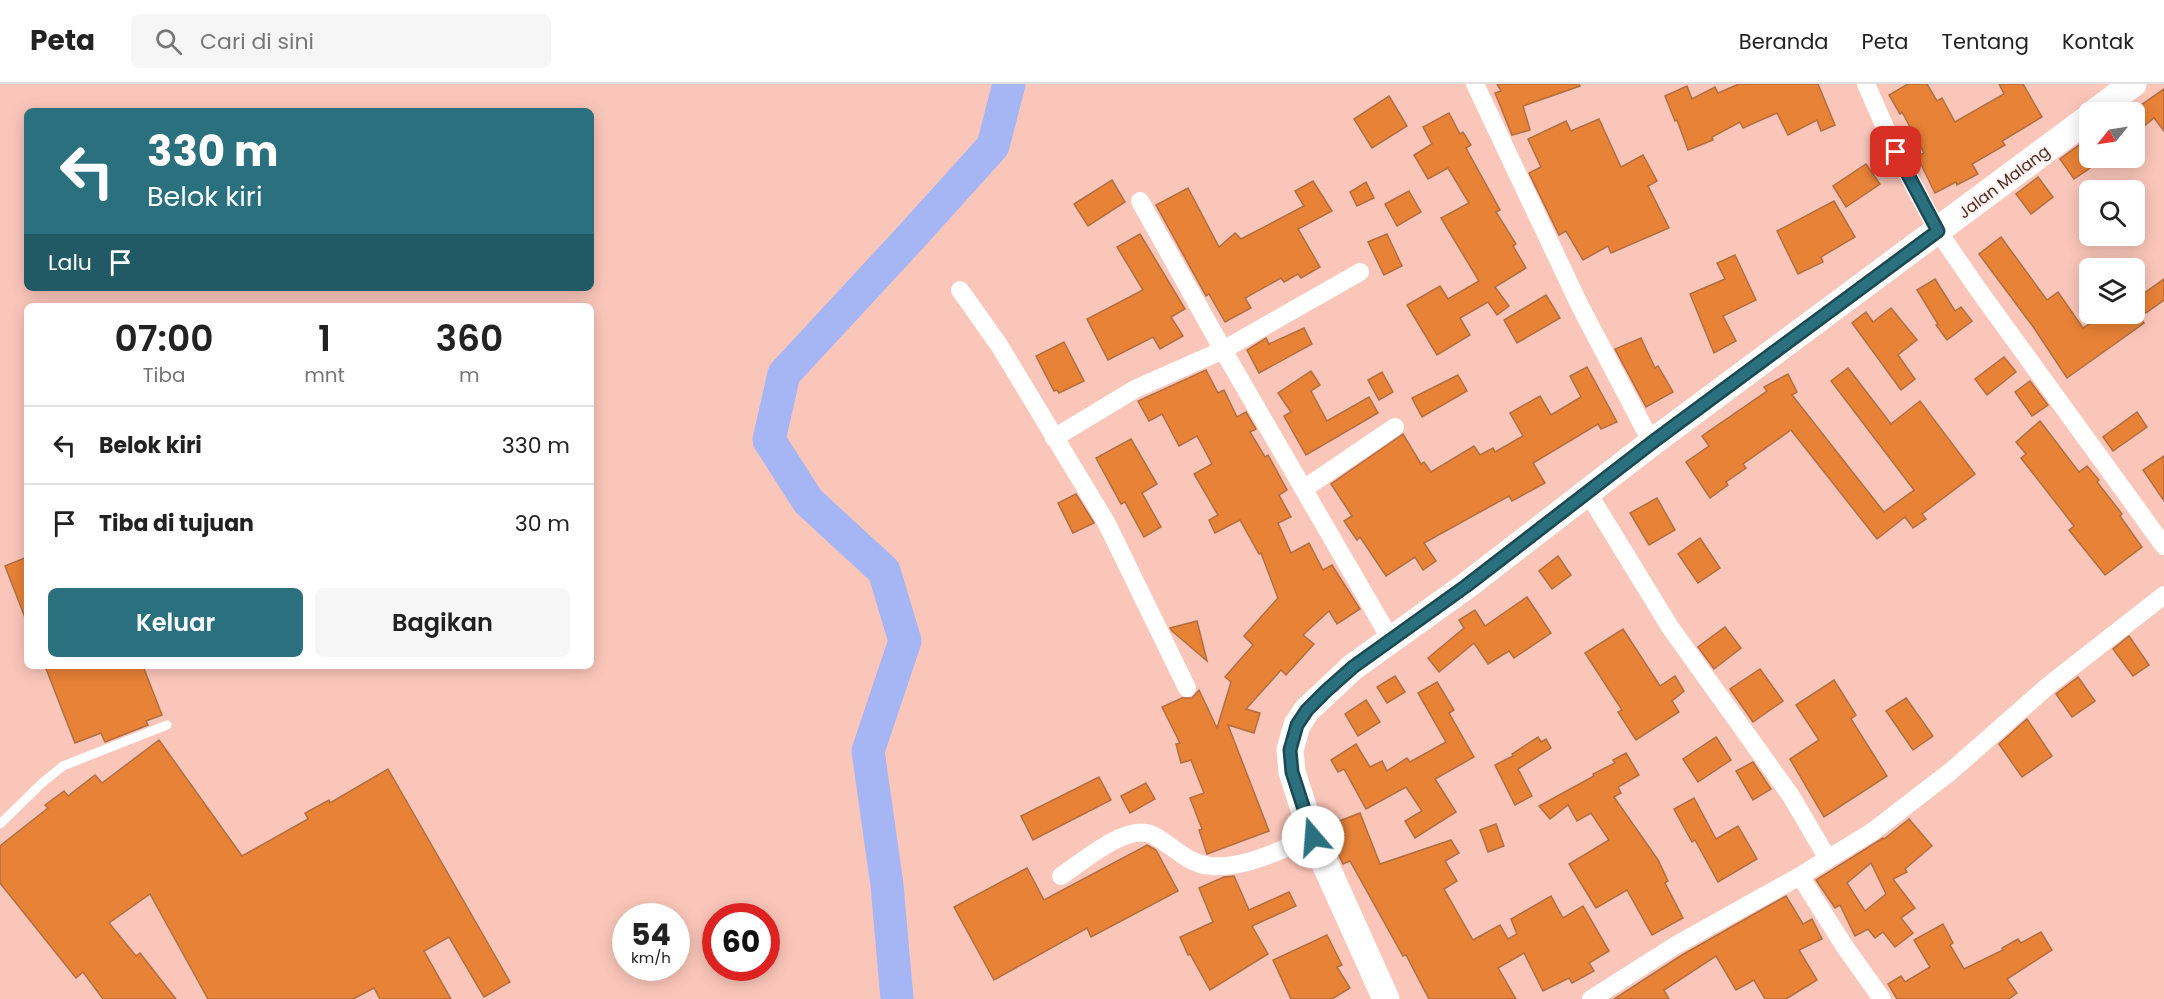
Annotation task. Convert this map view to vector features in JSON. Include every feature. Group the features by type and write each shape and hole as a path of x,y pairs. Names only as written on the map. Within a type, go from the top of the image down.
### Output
{"main road":[{"path":"2109,102 2133,84"},
{"name":"Jalan Malang","path":"1386,999 1313,837 1292,772 1290,750 1297,725 1307,710 1353,667 1466,586 1654,441 2079,125"}],"street":[{"path":"1475,84 1580,306 1644,428 1654,441"},
{"path":"1866,84 1896,152 1938,231 2164,546"},
{"path":"1140,201 1223,350 1391,640"},
{"path":"1054,438 1135,389 1223,350 1360,272"},
{"path":"960,290 999,345 1106,522 1187,688"},
{"path":"1305,488 1395,427"},
{"path":"1588,493 1670,627 1791,796 1828,859"},
{"path":"1591,999 1676,945 1800,876 1872,832 1950,772 2049,686 2164,595"},
{"path":"1061,876 1123,835 1137,832 1146,832 1156,836 1196,862 1220,867 1239,865 1313,837"},
{"path":"1800,876 1845,948 1882,999"}],"lane":[{"path":"0,824 63,766 167,724"}],"building":[{"path":"1497,84 1579,84 1580,86 1523,106 1530,130 1512,135 1495,93 1501,91"},
{"path":"1739,84 1818,84 1835,125 1821,131 1817,120 1788,135 1777,113 1743,128 1740,122 1712,137 1713,140 1688,150 1665,96 1687,86 1692,99 1715,87 1718,93"},
{"path":"1908,84 1927,84 1937,101 1942,98 1955,122 2004,94 1999,84 2023,84 2042,117 2002,141 2005,145 1972,164 1978,174 1935,193 1917,156 1924,153 1902,112 1900,114 1889,95"},
{"path":"2164,89 2164,131 2154,118 2145,125 2145,102"},
{"path":"1389,96 1407,126 1372,148 1354,119"},
{"path":"1449,113 1460,134 1463,132 1471,145 1466,148 1500,210 1496,212 1516,244 1513,246 1526,268 1495,287 1509,306 1497,315 1488,302 1460,318 1470,335 1437,355 1407,305 1440,286 1448,299 1479,281 1441,218 1469,203 1448,168 1428,179 1414,155 1432,144 1423,127"},
{"path":"1599,119 1621,167 1643,155 1657,181 1648,186 1669,228 1611,253 1608,246 1583,260 1566,231 1559,235 1529,173 1541,167 1528,139 1566,121 1571,131"},
{"path":"2079,145 2079,168 2090,168 2074,179 2060,159"},
{"path":"1866,164 1880,184 1846,207 1833,186"},
{"path":"2038,177 2053,197 2031,214 2016,194"},
{"path":"1112,180 1125,202 1088,226 1074,204"},
{"path":"1313,181 1332,211 1298,229 1320,267 1301,278 1298,274 1284,282 1281,278 1245,298 1251,308 1225,322 1209,294 1206,296 1156,205 1188,188 1219,247 1235,233 1241,239 1304,206 1295,191"},
{"path":"1366,182 1374,198 1357,206 1350,192"},
{"path":"1409,191 1421,212 1397,226 1385,204"},
{"path":"1834,201 1855,237 1821,257 1823,262 1798,274 1777,231"},
{"path":"1140,234 1185,309 1171,317 1183,336 1160,349 1153,337 1108,360 1087,319 1143,290 1117,247"},
{"path":"1387,234 1402,266 1384,275 1368,242"},
{"path":"2001,237 2047,300 2058,292 2083,328 2089,324 2143,324 2067,378 2034,328 1979,254"},
{"path":"1735,255 1756,300 1723,316 1736,341 1714,353 1690,294 1725,279 1717,263"},
{"path":"1935,279 1955,311 1961,307 1972,321 1947,340 1917,290"},
{"path":"2164,279 2164,300 2146,313 2145,293"},
{"path":"1546,295 1560,318 1517,343 1504,320"},
{"path":"1891,308 1917,340 1898,355 1915,379 1901,390 1852,323 1866,312 1873,322"},
{"path":"1304,328 1312,344 1259,373 1247,350 1266,338 1269,344"},
{"path":"1641,338 1655,368 1658,366 1673,392 1646,407 1615,349"},
{"path":"1064,342 1084,381 1059,393 1057,390 1054,391 1036,356"},
{"path":"2004,357 2016,372 1987,395 1975,379"},
{"path":"1587,367 1617,422 1601,429 1598,424 1533,463 1545,483 1512,501 1509,496 1424,543 1436,561 1423,570 1415,557 1386,576 1360,537 1357,540 1344,521 1352,516 1331,484 1403,434 1421,464 1424,462 1431,472 1474,446 1480,455 1493,448 1495,452 1523,436 1510,413 1540,396 1551,415 1581,397 1570,376"},
{"path":"1848,368 1891,424 1920,401 1975,474 1922,514 1926,519 1913,528 1905,517 1877,539 1791,430 1743,464 1746,468 1726,482 1728,485 1710,498 1686,462 1709,446 1702,436 1767,391 1764,387 1788,374 1797,392 1792,395 1884,512 1914,490 1831,381"},
{"path":"1206,370 1218,393 1224,390 1237,417 1246,412 1256,429 1250,432 1265,457 1268,455 1287,490 1279,495 1291,517 1278,523 1291,553 1309,543 1323,570 1332,565 1360,609 1337,624 1329,611 1303,635 1314,644 1286,675 1281,670 1246,709 1260,713 1254,733 1228,725 1269,831 1207,854 1199,830 1202,829 1190,798 1204,793 1191,760 1181,763 1176,744 1180,743 1162,707 1182,698 1192,698 1199,690 1217,728 1231,682 1225,677 1253,645 1244,636 1278,598 1261,553 1259,554 1240,520 1215,533 1209,520 1218,515 1194,474 1212,464 1197,436 1179,446 1162,414 1149,421 1138,401"},
{"path":"1311,371 1320,385 1311,391 1327,421 1369,397 1378,413 1306,455 1284,416 1291,412 1278,393"},
{"path":"1382,372 1393,392 1379,400 1368,380"},
{"path":"1458,375 1467,391 1422,417 1412,398"},
{"path":"2030,381 2048,405 2032,416 2015,392"},
{"path":"2137,412 2147,427 2113,451 2103,437"},
{"path":"2040,421 2079,472 2087,466 2099,480 2097,482 2122,514 2120,516 2142,547 2105,575 2069,530 2074,526 2021,458 2026,454 2016,442"},
{"path":"1131,439 1157,484 1142,493 1161,527 1144,537 1125,502 1121,504 1096,458"},
{"path":"2164,456 2164,501 2143,470"},
{"path":"1076,494 1094,523 1073,533 1058,503"},
{"path":"1657,498 1675,530 1649,545 1630,513"},
{"path":"1700,538 1720,568 1698,583 1678,554"},
{"path":"1558,556 1571,575 1552,589 1539,571"},
{"path":"24,558 24,615 5,566"},
{"path":"1527,597 1551,633 1514,658 1509,651 1488,664 1474,643 1439,672 1428,658 1464,628 1459,620 1475,610 1485,626"},
{"path":"1197,621 1207,661 1170,628"},
{"path":"1725,627 1741,648 1714,669 1698,647"},
{"path":"1623,629 1660,686 1675,676 1684,691 1672,701 1679,712 1636,740 1618,712 1622,710 1585,653"},
{"path":"2129,636 2149,665 2133,676 2113,649"},
{"path":"46,669 144,669 162,715 146,721 148,725 105,742 101,733 75,743"},
{"path":"1760,669 1783,701 1753,722 1730,689"},
{"path":"1395,676 1405,692 1387,703 1377,687"},
{"path":"2078,677 2095,701 2072,717 2056,694"},
{"path":"1834,680 1856,715 1851,719 1887,776 1824,817 1790,759 1819,740 1796,705"},
{"path":"1437,682 1454,710 1449,713 1474,757 1435,779 1456,812 1415,838 1405,821 1422,811 1406,787 1366,809 1344,769 1338,772 1331,760 1356,744 1370,767 1382,761 1387,771 1407,758 1410,762 1446,742 1418,693"},
{"path":"1906,698 1933,736 1913,750 1886,711"},
{"path":"1366,700 1380,722 1358,736 1345,714"},
{"path":"2027,719 2052,756 2022,777 1999,744"},
{"path":"1538,737 1541,742 1546,739 1551,748 1518,769 1532,796 1515,805 1495,765 1513,756 1512,754"},
{"path":"1716,737 1731,760 1698,782 1683,759"},
{"path":"159,740 242,856 308,819 305,813 329,800 330,803 388,769 510,982 484,997 449,937 424,951 451,999 380,999 374,988 353,999 208,999 150,894 109,923 136,956 140,953 176,999 103,999 83,972 76,978 0,883 0,846 48,808 45,805 64,791 68,796 95,775 102,783"},
{"path":"1626,753 1639,775 1618,787 1621,793 1614,797 1658,860 1668,881 1665,883 1683,918 1652,935 1627,890 1596,908 1569,864 1609,840 1591,813 1577,821 1568,805 1550,819 1539,806 1594,776 1593,774 1615,763 1613,760"},
{"path":"1753,762 1771,789 1753,800 1736,771"},
{"path":"1099,777 1111,800 1033,840 1021,816"},
{"path":"1146,783 1155,799 1130,813 1121,796"},
{"path":"1694,798 1716,839 1738,826 1757,859 1718,882 1695,840 1692,842 1674,809"},
{"path":"1360,813 1380,864 1451,840 1459,853 1445,861 1457,881 1444,889 1473,940 1500,925 1508,939 1517,934 1511,919 1551,896 1563,918 1583,906 1609,951 1589,963 1594,971 1572,983 1569,978 1543,991 1524,953 1498,968 1516,999 1429,999 1406,955 1403,956 1350,861 1343,864 1326,826"},
{"path":"1909,819 1932,846 1905,869 1907,872 1893,879 1915,908 1901,918 1913,933 1895,947 1883,932 1875,938 1868,929 1855,936 1840,905 1835,908 1816,880 1884,839","holes":["1871,863 1886,894 1865,911 1847,883"]},
{"path":"1496,824 1504,846 1488,852 1480,830"},
{"path":"1147,845 1156,850 1178,891 1091,937 1087,928 994,980 954,907 1027,868 1044,900"},
{"path":"1234,876 1249,910 1289,892 1296,906 1252,926 1268,954 1210,990 1190,954 1188,955 1180,937 1213,922 1199,888 1224,877"},
{"path":"1786,896 1803,924 1812,919 1822,939 1799,950 1817,980 1786,999 1765,999 1754,980 1736,990 1716,956 1664,990 1669,999 1614,999 1682,955"},
{"path":"1943,924 1953,943 1950,945 1964,969 2003,950 2002,948 2018,939 2021,943 2041,932 2052,950 2007,979 2017,993 2009,999 1897,999 1888,984 1901,976 1905,982 1930,967 1914,940"},
{"path":"1327,935 1342,965 1337,967 1350,988 1332,999 1291,999 1273,960"}],"waterway":[{"path":"897,999 887,885 868,751 905,641 884,571 808,501 769,440 784,374 993,146 1009,84"}],"route":[{"path":"1313,837 1292,772 1290,750 1297,725 1307,710 1353,667 1466,586 1654,441 1938,231 1896,152"}]}
